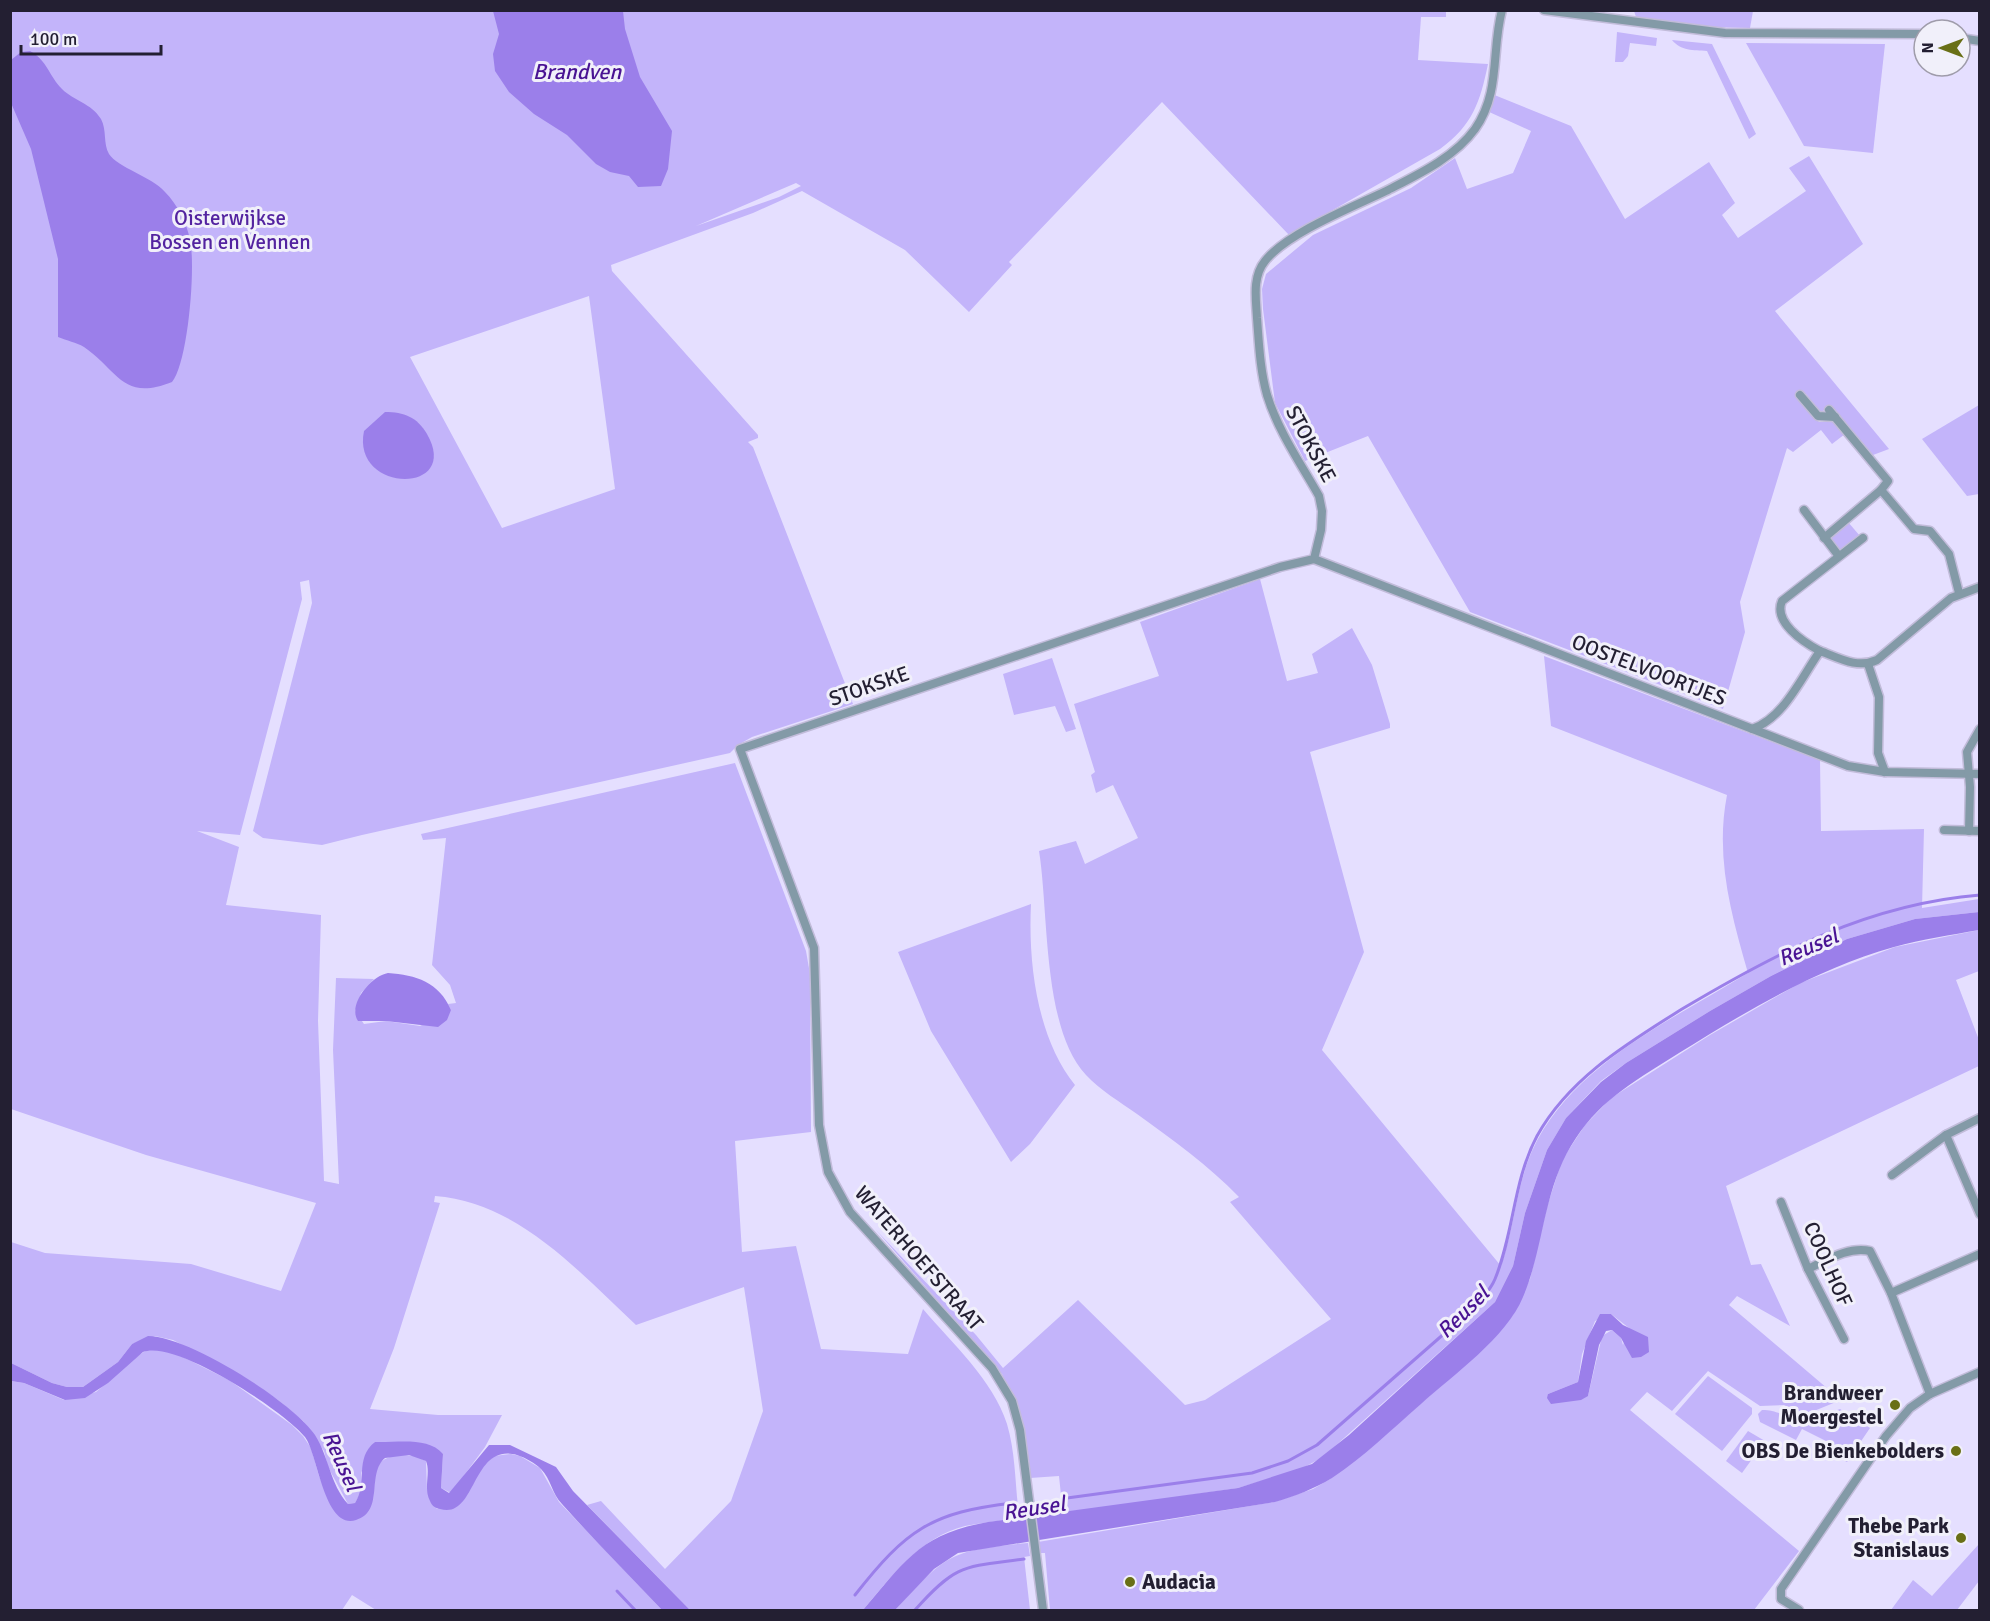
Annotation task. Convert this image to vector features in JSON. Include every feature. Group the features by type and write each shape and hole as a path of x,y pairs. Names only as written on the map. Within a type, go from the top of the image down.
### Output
{"street":[{"name":"STOKSKE","path":"740,749 1280,567 1314,559 1322,510 1318,496 1274,415 1265,389 1255,295 1257,275 1264,262 1287,243 1426,170 1464,142 1479,123 1490,95 1495,77 1502,10"},
{"path":"1544,10 1725,33 1912,34"},
{"path":"1800,395 1818,416 1832,414 1888,481 1881,490 1824,538"},
{"path":"1881,490 1914,529 1930,531 1949,554 1959,593"},
{"path":"1804,510 1838,555"},
{"path":"1863,538 1838,555 1782,601 1779,609 1781,616 1795,634 1820,651 1856,664 1868,664 1877,660 1959,593 1980,587"},
{"name":"OOSTELVOORTJES","path":"1314,559 1848,766 1885,771 1980,774"},
{"path":"1752,729 1776,716 1820,651"},
{"path":"1868,664 1879,697 1878,753 1885,771"},
{"path":"1969,831 1966,752 1980,729"},
{"name":"WATERHOEFSTRAAT","path":"740,749 814,948 819,1125 828,1172 850,1212 1004,1384 1019,1422 1043,1611"},
{"path":"1944,830 1980,831"},
{"path":"1892,1175 1946,1135 1980,1118"},
{"path":"1946,1135 1980,1214"},
{"name":"COOLHOF","path":"1781,1202 1808,1269 1844,1339"},
{"path":"1808,1269 1851,1250 1860,1248 1870,1251 1891,1293 1930,1394"},
{"path":"1891,1293 1980,1254"},
{"path":"1799,1611 1781,1599 1781,1590 1886,1436 1910,1407 1930,1394 1980,1372"}],"green space":[{"name":"Oisterwijkse Bossen en Vennen","path":"1446,10 1446,17 1421,17 1418,60 1488,64 1482,90 1473,112 1468,122 1451,140 1440,149 1289,235 1162,102 1009,262 1012,265 969,312 905,250 802,191 753,213 611,265 612,271 758,435 758,438 748,442 753,447 853,704 752,737 730,753 322,845 263,838 253,831 312,603 309,580 300,582 302,599 240,835 197,831 239,847 226,905 321,915 318,1021 324,1181 339,1184 333,1050 336,978 374,979 361,993 355,1011 364,1024 386,1021 420,1026 451,1010 448,1004 456,1003 450,985 432,965 446,838 423,840 421,834 735,763 806,951 810,974 811,1132 735,1141 742,1252 796,1246 821,1349 908,1354 923,1309 971,1363 1001,1408 1012,1444 1018,1507 1024,1507 1026,1517 965,1526 934,1539 920,1549 884,1584 863,1610 690,1610 587,1505 601,1501 665,1569 731,1501 763,1411 744,1287 636,1325 569,1262 520,1225 493,1211 465,1201 435,1196 434,1202 440,1203 394,1348 370,1409 438,1415 502,1415 485,1447 451,1493 441,1488 443,1454 394,1443 375,1442 361,1473 362,1491 355,1503 348,1504 328,1467 324,1451 303,1421 278,1400 244,1377 173,1340 155,1336 132,1344 118,1362 83,1387 67,1387 52,1383 11,1363 11,1242 45,1253 191,1264 281,1291 316,1203 146,1155 11,1109 11,11","holes":["796,183 801,186 779,197 696,226","589,296 615,489 502,528 410,357"]},
{"path":"1634,11 1753,11 1750,28 1708,27 1637,20"},
{"path":"1617,32 1657,38 1656,46 1630,43 1628,56 1623,62 1615,62"},
{"path":"1672,40 1712,44 1756,134 1749,139 1707,51 1683,48"},
{"path":"1746,43 1885,44 1873,153 1804,146"},
{"path":"1492,94 1571,126 1625,219 1709,162 1735,203 1722,215 1738,238 1806,191 1789,168 1809,156 1863,244 1775,311 1889,449 1873,455 1831,406 1821,412 1806,394 1802,403 1819,422 1835,422 1845,434 1832,444 1821,430 1793,452 1787,448 1740,602 1745,632 1723,709 1470,612 1368,436 1305,461 1275,403 1263,309 1262,289 1266,274 1313,235 1411,188 1455,158 1467,189 1513,173 1531,131 1487,111"},
{"path":"1979,405 1979,494 1967,496 1922,439"},
{"path":"1848,522 1860,536 1845,549 1839,550 1831,542 1831,537"},
{"path":"1260,579 1287,681 1318,673 1312,654 1352,628 1372,665 1390,724 1390,728 1310,752 1364,952 1322,1050 1501,1266 1522,1179 1532,1151 1549,1121 1597,1069 1626,1047 1748,973 1731,907 1724,863 1724,818 1727,795 1551,726 1544,656 1820,760 1821,831 1924,829 1922,908 1979,899 1979,912 1915,919 1847,939 1771,976 1710,1011 1601,1081 1566,1118 1547,1150 1525,1213 1513,1266 1495,1302 1323,1457 1301,1469 1238,1488 1063,1514 1059,1476 1030,1478 1021,1418 1002,1374 875,1229 976,1335 1003,1368 1078,1300 1185,1405 1205,1400 1331,1319 1230,1202 1239,1197 1190,1153 1104,1091 1086,1075 1072,1054 1062,1029 1054,1000 1050,968 1039,851 1076,841 1085,864 1138,838 1113,785 1096,793 1091,775 1095,772 1074,704 1159,676 1140,622"},
{"path":"1052,658 1076,729 1066,732 1055,706 1014,715 1003,674"},
{"path":"1031,904 1031,951 1038,999 1052,1045 1075,1085 1030,1144 1011,1162 931,1031 898,952"},
{"path":"1979,930 1979,971 1956,980 1979,1040 1979,1066 1726,1186 1751,1265 1761,1264 1790,1326 1737,1296 1729,1305 1841,1400 1809,1413 1799,1413 1784,1405 1760,1406 1708,1371 1672,1411 1647,1392 1630,1410 1799,1551 1754,1610 1050,1610 1045,1553 1039,1553 1038,1542 1274,1502 1313,1489 1368,1450 1475,1356 1513,1315 1530,1279 1547,1207 1562,1160 1585,1125 1611,1098 1710,1035 1800,983 1895,947","holes":["1611,1314 1629,1328 1623,1345 1621,1338 1612,1330 1602,1336 1588,1396 1548,1394 1578,1382 1582,1354 1595,1321"]},
{"path":"148,1349 171,1351 229,1380 292,1425 311,1448 319,1476 336,1513 373,1500 376,1467 386,1458 406,1455 426,1461 427,1490 437,1509 494,1456 511,1454 520,1456 540,1468 559,1502 662,1610 376,1610 352,1595 342,1610 11,1610 10,1381 24,1383 64,1400 96,1392"},
{"path":"1708,1376 1752,1408 1752,1414 1722,1451 1675,1414"},
{"path":"1840,1409 1870,1428 1847,1462 1832,1454 1834,1445 1802,1429 1796,1440 1760,1422 1758,1414 1762,1410 1768,1410 1793,1418 1808,1419"},
{"path":"1748,1431 1765,1441 1742,1473 1726,1461"},
{"path":"1028,1543 1030,1556 1024,1557 1030,1610 895,1610 927,1576 952,1558 982,1548"},
{"path":"1979,1544 1979,1581 1957,1610 1891,1610 1913,1580 1932,1596"}],"water":[{"name":"Brandven","path":"493,11 623,11 625,29 640,77 672,131 668,169 661,186 638,187 629,176 610,172 596,164 567,135 534,114 509,92 495,71 493,54 499,34"},
{"path":"30,51 40,59 62,89 101,119 107,150 113,159 159,186 174,202 184,221 192,253 191,291 186,336 178,372 172,382 155,387 131,386 122,381 84,347 58,337 58,259 31,149 11,103 11,60 21,52"},
{"path":"385,412 409,417 419,423 427,434 434,454 430,468 419,476 404,479 387,476 373,467 364,452 364,431"},
{"path":"1979,912 1979,930 1894,947 1865,956 1810,979 1730,1022 1636,1080 1610,1100 1586,1124 1565,1156 1551,1196 1536,1257 1523,1297 1505,1327 1463,1368 1367,1452 1332,1478 1304,1492 1275,1502 958,1553 934,1569 895,1610 863,1610 916,1552 930,1542 965,1527 1238,1488 1312,1464 1349,1435 1495,1302 1513,1266 1525,1213 1547,1150 1566,1118 1601,1082 1626,1063 1710,1011 1771,976 1847,939 1915,919"},
{"path":"388,973 417,978 433,987 446,1000 451,1010 447,1020 438,1027 386,1021 358,1021 355,1014 362,992 381,975"},
{"path":"1600,1314 1611,1314 1623,1325 1648,1337 1649,1352 1641,1357 1632,1358 1621,1338 1612,1330 1606,1331 1599,1345 1588,1396 1581,1400 1551,1404 1547,1398 1548,1394 1578,1382 1586,1341"},
{"path":"148,1336 166,1339 212,1358 285,1405 315,1435 337,1488 348,1504 355,1503 359,1496 365,1456 375,1442 402,1441 437,1448 443,1454 441,1488 449,1493 489,1445 510,1445 556,1467 573,1491 690,1610 662,1610 562,1504 541,1469 517,1455 502,1454 491,1460 482,1469 461,1503 452,1509 438,1509 431,1503 427,1491 426,1461 409,1455 385,1458 379,1465 370,1509 356,1520 345,1520 336,1514 329,1503 310,1446 293,1425 253,1395 203,1366 179,1356 158,1351 143,1352 108,1383 85,1398 65,1400 24,1383 11,1381 11,1363 52,1383 67,1387 83,1387 118,1362 132,1344"}],"waterway":[{"name":"Reusel","path":"1067,1498 1252,1473 1288,1461 1317,1445 1470,1311 1487,1292 1495,1279 1501,1261 1523,1171 1537,1136 1550,1115 1566,1096 1601,1064 1641,1035 1717,988 1824,934 1899,909 1939,900 1980,895"},
{"name":"Reusel","path":"855,1595 890,1554 922,1528 961,1512 1014,1503"},
{"path":"915,1610 952,1575 974,1566 1024,1559"},
{"path":"617,1591 635,1610"}],"place":[{"name":"Brandweer Moergestel","path":"1895,1405"},
{"name":"OBS De Bienkebolders","path":"1956,1451"},
{"name":"Thebe Park Stanislaus","path":"1961,1538"},
{"name":"Audacia","path":"1130,1582"}]}
